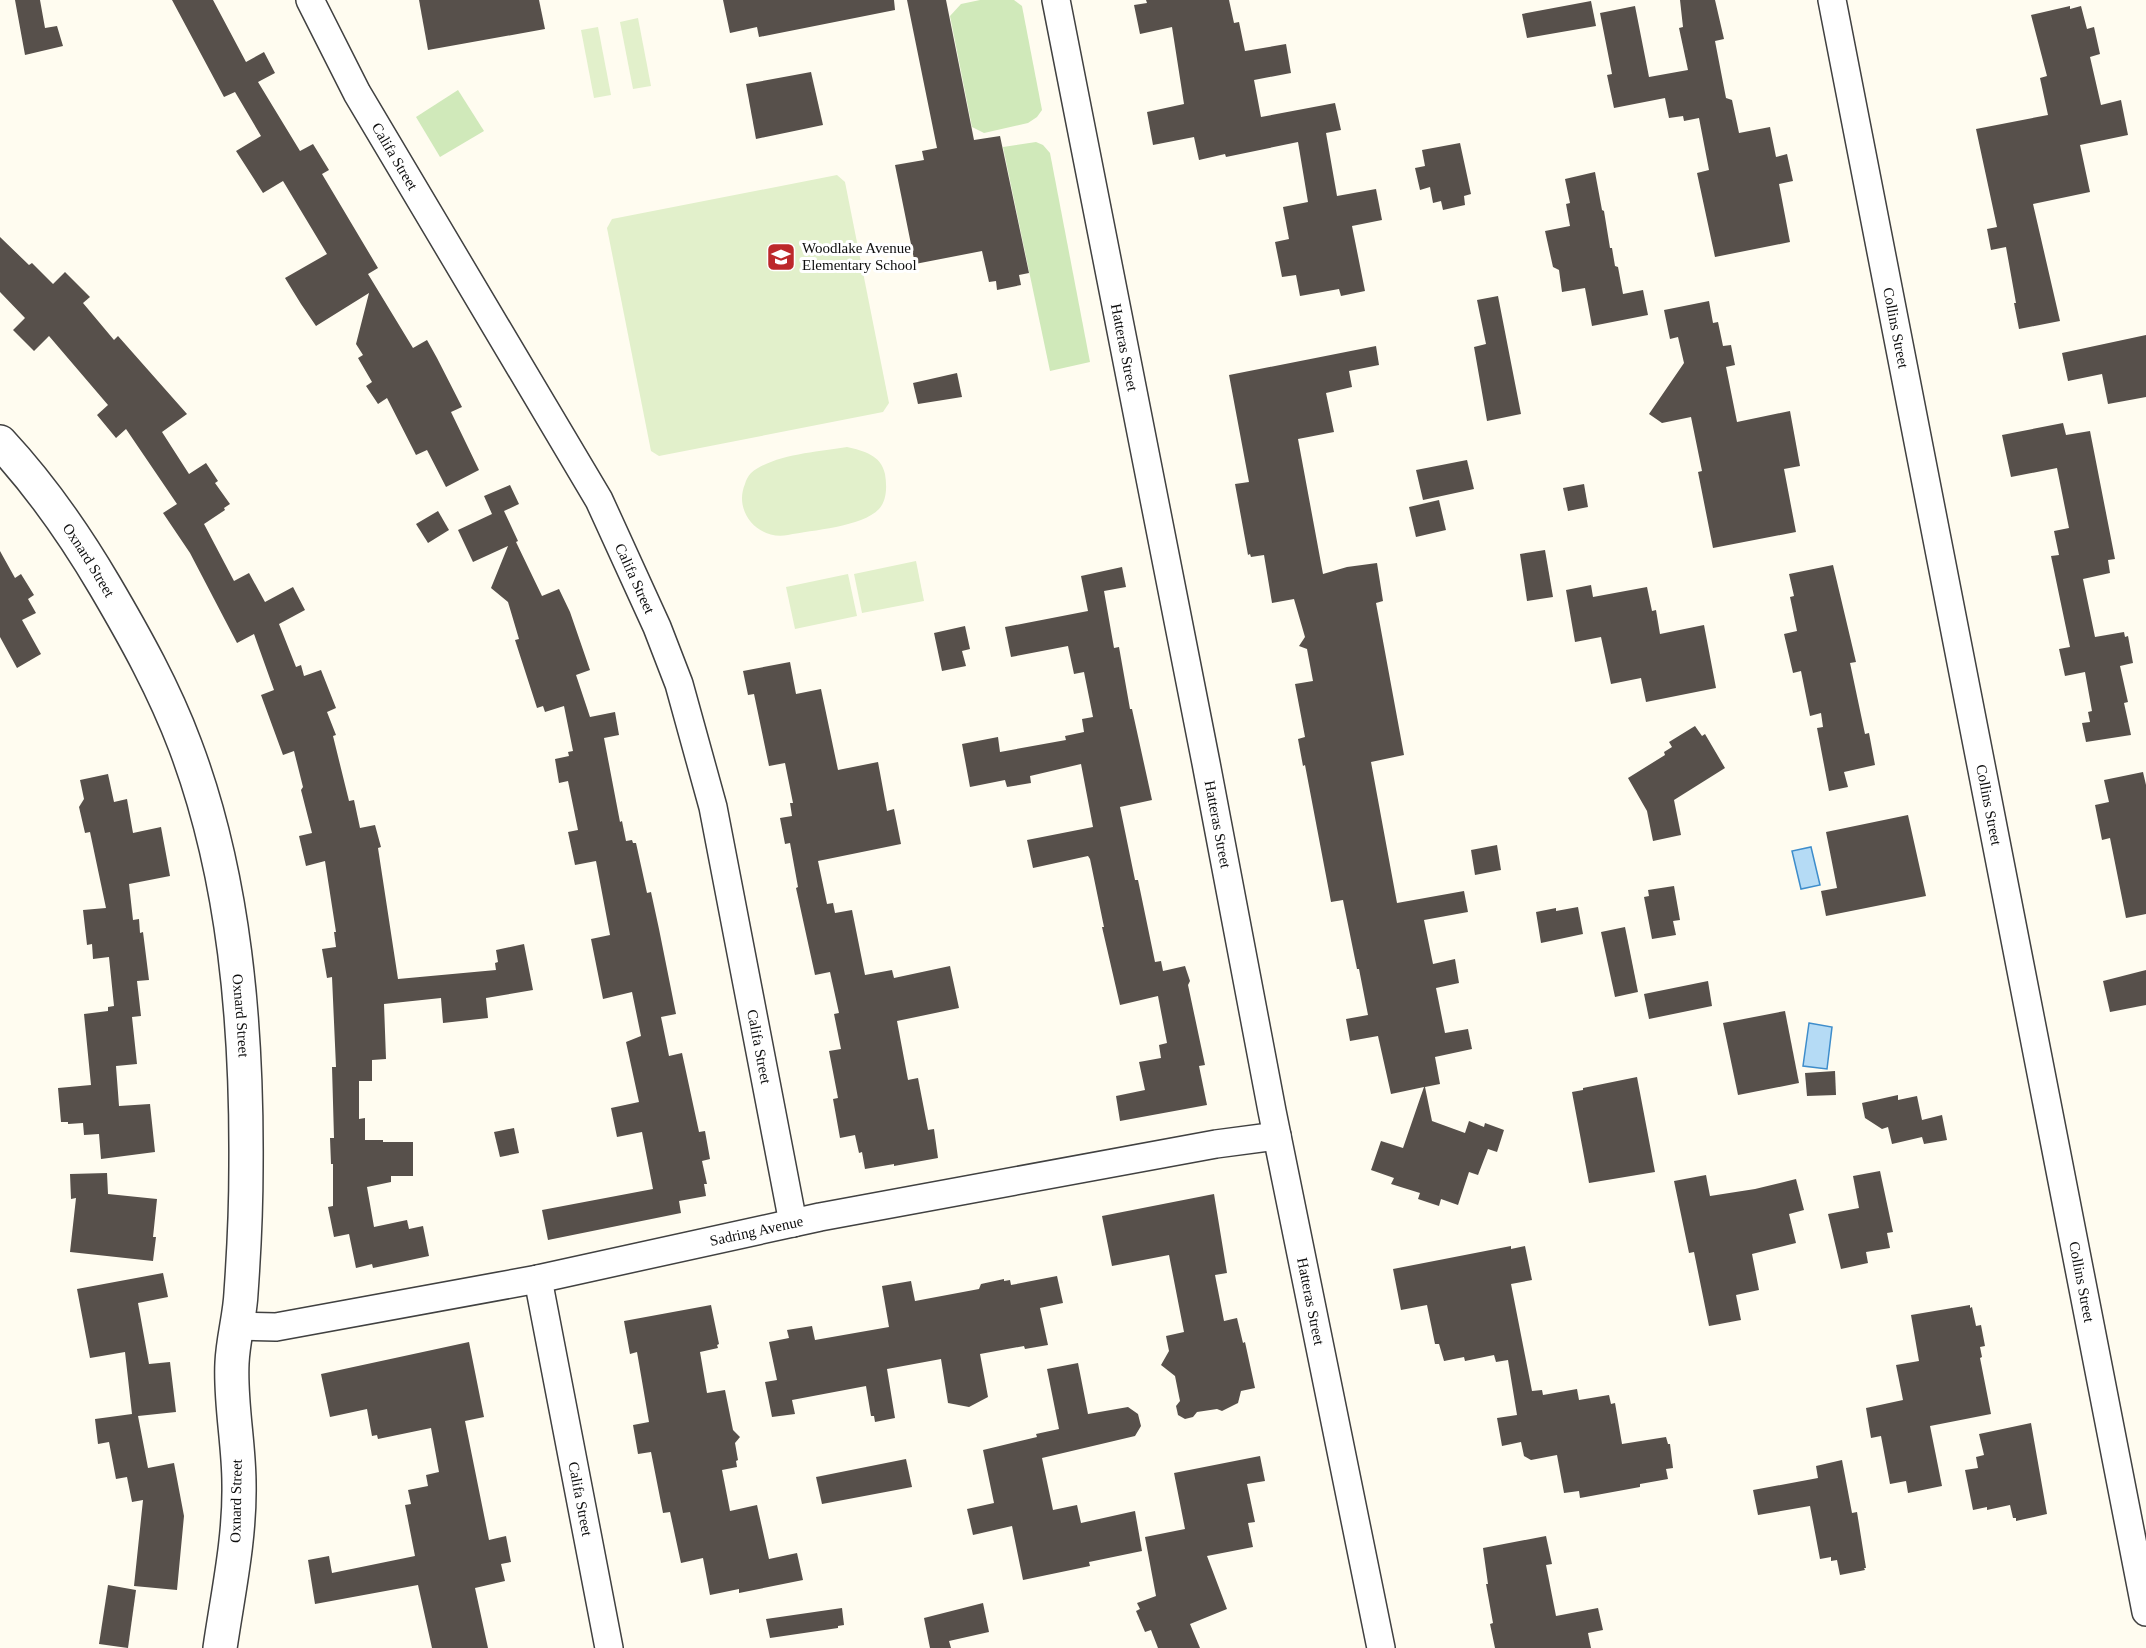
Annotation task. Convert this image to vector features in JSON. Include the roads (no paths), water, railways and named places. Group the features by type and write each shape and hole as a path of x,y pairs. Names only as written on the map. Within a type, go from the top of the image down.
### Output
{"street":[{"name":"Califa Street","path":"310,0 357,93 599,500 657,627 679,684 713,807 793,1223"},
{"name":"Hatteras Street","path":"1056,0 1277,1136 1381,1648"},
{"name":"Collins Street","path":"1832,0 2146,1612"},
{"name":"Oxnard Street","path":"0,442 20,463 81,546 132,632 157,680 185,746 213,838 234,942 243,1040 246,1166 241,1296 232,1365 239,1482 237,1534 220,1648"},
{"name":"Sadring Avenue","path":"236,1326 276,1327 538,1279 793,1223 1216,1144 1277,1136"},
{"name":"Califa Street","path":"538,1279 609,1648"}],"water":[{"path":"1811,847 1820,885 1801,889 1792,851"},
{"path":"1809,1023 1832,1027 1827,1069 1803,1066"}],"place":[{"name":"Woodlake Avenue Elementary School","path":"781,257"}]}
